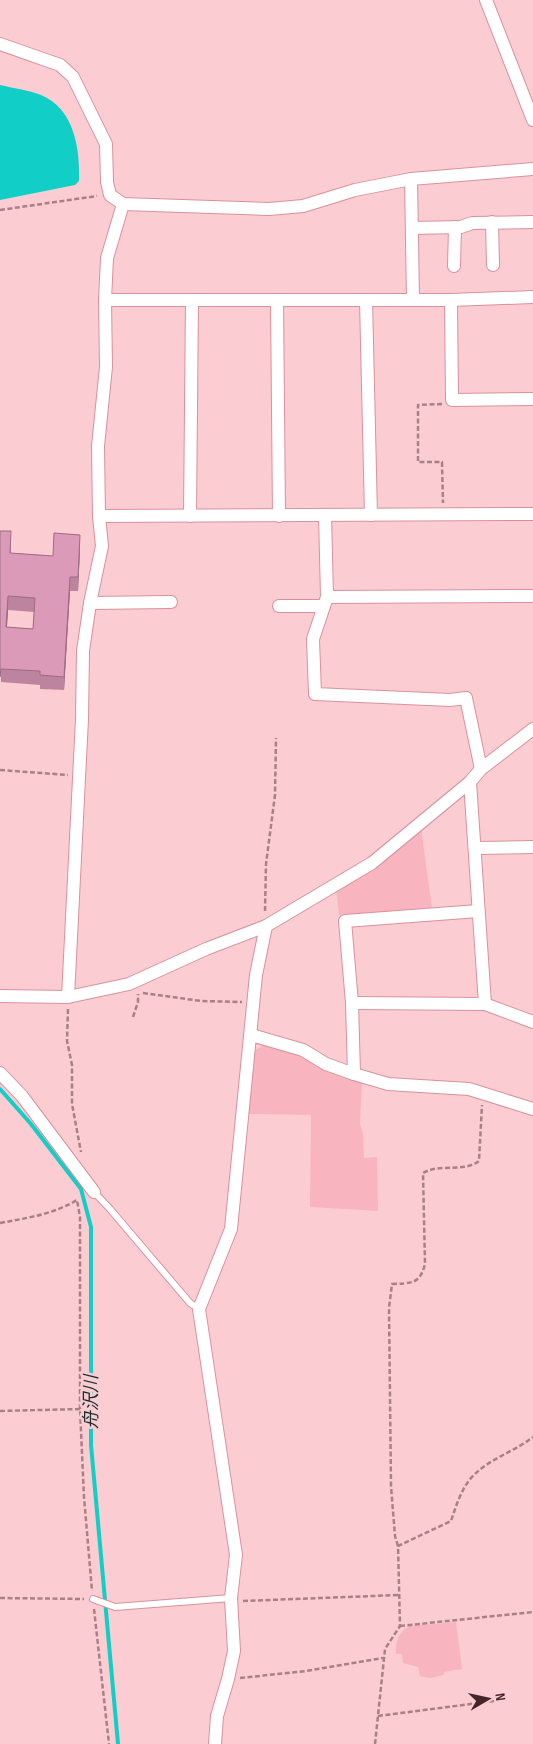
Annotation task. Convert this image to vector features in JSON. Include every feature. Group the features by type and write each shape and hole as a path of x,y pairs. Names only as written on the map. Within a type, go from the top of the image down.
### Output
{"street":[{"path":"486,0 533,120"},
{"path":"0,44 60,65 73,77 106,144 106,182 110,195 123,204 269,209 294,207 355,190 411,180 533,169"},
{"path":"411,180 413,300"},
{"path":"68,997 79,776 82,651 102,546 99,516 98,446 106,367 105,300 107,258 123,204"},
{"path":"492,222 494,265"},
{"path":"412,228 460,228 472,223 533,222"},
{"path":"454,266 455,228"},
{"path":"105,300 451,300 533,298"},
{"path":"190,516 192,300"},
{"path":"277,300 279,516"},
{"path":"366,300 371,515"},
{"path":"451,300 452,400 533,399"},
{"path":"99,516 533,514"},
{"path":"325,516 326,601 313,639 315,694 450,700 466,698 481,769"},
{"path":"279,606 326,601 533,596"},
{"path":"90,603 172,602"},
{"path":"0,996 68,997 129,984 206,949 266,926 372,863 470,782 481,769 533,729"},
{"path":"470,782 485,1004"},
{"path":"475,848 533,848"},
{"path":"354,1074 352,1003 345,921 478,911"},
{"path":"215,1744 217,1716 228,1680 234,1650 231,1600 236,1555 199,1308 231,1229 256,975 266,926"},
{"path":"352,1003 485,1004 533,1022"},
{"path":"251,1035 303,1050 326,1064 388,1084 469,1089 533,1109"},
{"path":"0,1074 22,1096 94,1192"}],"lane":[{"path":"94,1192 190,1303 199,1308"},
{"path":"93,1599 115,1606 231,1600"}],"path":[{"path":"0,210 110,195"},
{"path":"443,515 442,462 418,462 418,406 448,404 452,400"},
{"path":"266,926 264,918 266,864 275,795 276,738"},
{"path":"0,770 79,776"},
{"path":"133,1017 139,992 201,1001 253,1002"},
{"path":"68,997 68,1041 72,1066 72,1104 81,1152"},
{"path":"375,1744 385,1649 400,1626 398,1546 395,1536 391,1486 389,1308 392,1284 412,1283 418,1280 423,1273 425,1264 423,1173 431,1168 472,1166 479,1161 481,1110 486,1094"},
{"path":"0,1222 28,1218 64,1208 77,1200 80,1217 80,1409 84,1497 109,1744"},
{"path":"0,1411 80,1409"},
{"path":"398,1546 451,1521 462,1493 471,1478 486,1465 521,1446 533,1437"},
{"path":"231,1600 399,1595"},
{"path":"0,1598 93,1599"},
{"path":"400,1626 533,1612"},
{"path":"228,1680 306,1671 384,1658"},
{"path":"378,1716 494,1701"}],"shaded area":[{"path":"421,828 432,908 339,915 336,889"},
{"path":"264,1045 297,1055 362,1083 360,1124 363,1134 364,1158 377,1157 378,1211 310,1207 311,1115 248,1114 255,1050"},
{"path":"456,1622 462,1669 444,1672 444,1675 430,1678 420,1676 418,1667 403,1663 402,1654 396,1654 398,1638 409,1626"}],"water":[{"path":"0,85 41,95 52,101 61,110 68,120 76,144 79,181 75,185 0,200"}],"building":[{"path":"0,531 11,531 10,553 53,556 54,533 80,535 78,577 70,577 64,677 40,675 40,671 1,669 0,677","holes":["8,596 35,598 33,629 6,627"]}],"waterway":[{"name":"舟沢川","path":"0,1089 31,1124 81,1189 91,1227 91,1445 118,1744"}]}
